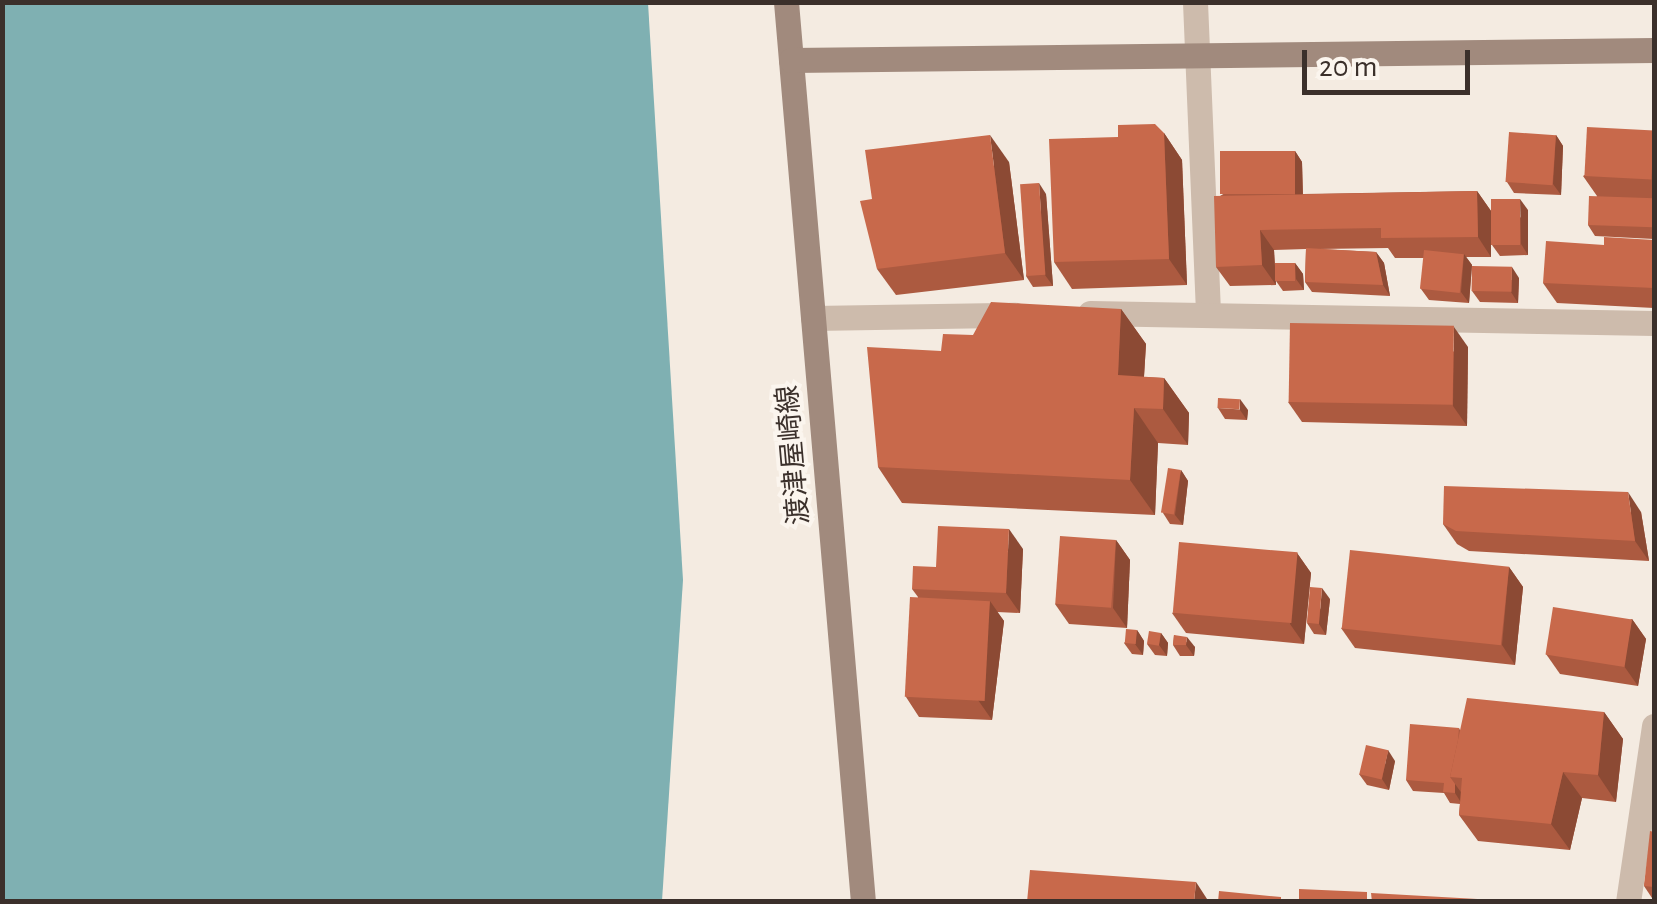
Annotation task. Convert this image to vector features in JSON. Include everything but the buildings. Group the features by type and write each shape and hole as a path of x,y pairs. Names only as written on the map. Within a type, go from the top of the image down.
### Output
{"main road":[{"name":"渡津屋崎線","path":"786,2 863,902"},
{"path":"791,60 1193,52 1654,50"}],"street":[{"path":"1196,2 1193,52 1208,311"},
{"path":"813,318 1208,311 1654,323"},
{"path":"1628,902 1654,726"}],"water":[{"path":"2,3 648,3 683,580 662,901 3,901"}]}
